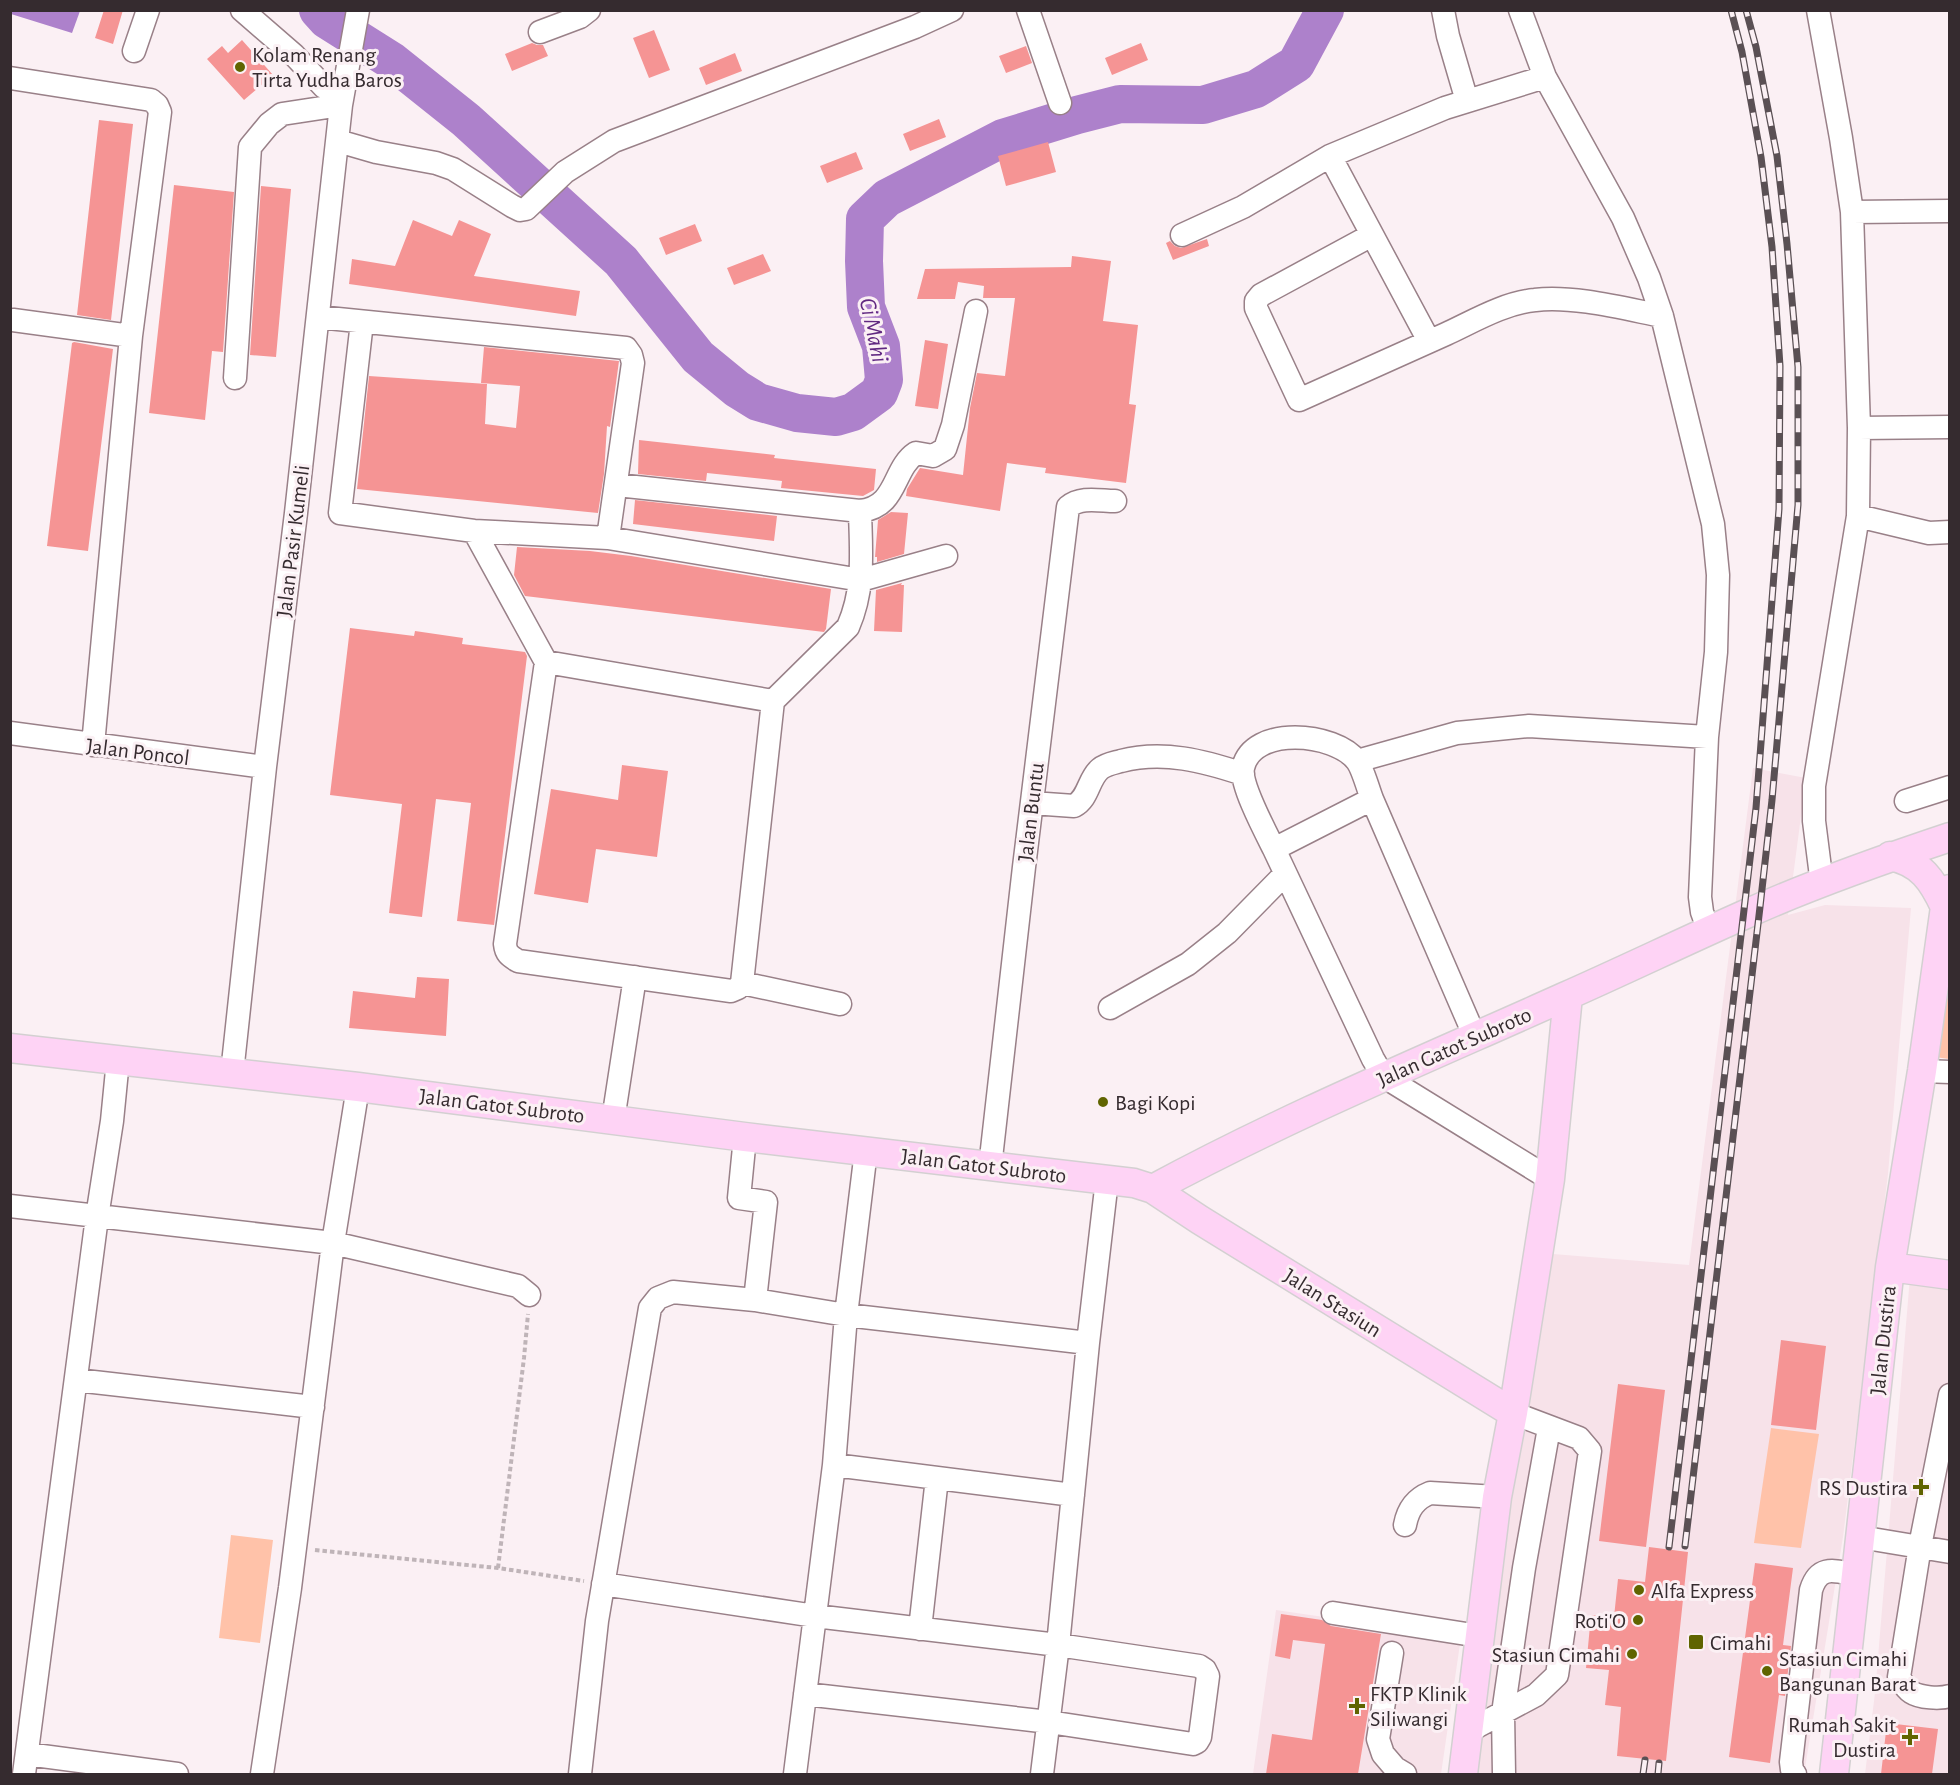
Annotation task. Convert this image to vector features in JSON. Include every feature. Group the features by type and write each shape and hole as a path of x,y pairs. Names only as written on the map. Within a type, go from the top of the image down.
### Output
{"main road":[{"name":"Jalan Gatot Subroto","path":"10,1048 358,1087 745,1137 1134,1183 1153,1189 1211,1158 1383,1076 1568,996 1760,907 1890,856 1950,837"},
{"name":"Jalan Dustira","path":"1834,1774 1890,1267 1936,1071 1947,898 1915,865 1890,856"},
{"path":"1462,1774 1497,1497 1513,1413 1550,1179 1568,996"},
{"path":"1200,1220 1192,1201 1193,1182 1201,1168 1211,1158"},
{"name":"Jalan Stasiun","path":"1153,1189 1513,1413"},
{"path":"1890,1267 1950,1275"}],"street":[{"path":"134,51 148,10"},
{"path":"242,10 294,55 324,87 344,92"},
{"name":"Jalan Pasir Kumeli","path":"232,1073 338,141 358,10"},
{"path":"540,32 580,17 589,10"},
{"path":"338,141 376,152 436,163 453,169 520,210 526,209 573,166 614,141 911,19 952,10"},
{"path":"1028,10 1060,103"},
{"path":"1443,10 1467,101"},
{"path":"1520,10 1545,77 1635,244 1662,316 1713,524 1718,575 1716,652 1707,737 1700,897 1702,912 1709,931"},
{"path":"1818,10 1852,212 1859,428 1858,516 1814,786 1814,821 1822,884"},
{"path":"1182,235 1243,207 1330,156 1445,108 1545,77"},
{"path":"10,78 151,100 160,112 131,336 93,745"},
{"path":"235,378 250,147 269,124 282,114 344,92"},
{"path":"1330,156 1429,341"},
{"path":"1852,212 1950,211"},
{"path":"1372,235 1261,295 1256,301 1256,308 1299,400 1520,302 1538,299 1559,300 1662,316"},
{"path":"616,485 860,511 870,510 892,490 908,458 916,453 933,456 945,449 953,425 976,311"},
{"path":"318,317 626,348 632,355 633,363 608,538"},
{"path":"13,320 131,336"},
{"path":"362,321 340,513 474,531 608,538 861,580 946,556"},
{"path":"1859,428 1950,427"},
{"name":"Jalan Buntu","path":"990,1167 1068,507 1081,500 1115,501"},
{"path":"474,531 546,662 506,933 508,955 518,961 731,991 742,983 773,701 848,627 861,580 860,511"},
{"path":"1858,516 1929,533 1950,532"},
{"path":"546,662 773,701"},
{"path":"1357,761 1457,733 1529,726 1707,737"},
{"name":"Jalan Poncol","path":"10,733 265,767"},
{"path":"1475,1037 1357,761 1339,746 1324,740 1275,739 1260,746 1247,759 1244,767 1243,774 1248,793 1383,1076 1550,1179"},
{"path":"1032,803 1074,806 1080,803 1101,768 1138,757 1170,756 1243,774"},
{"path":"1906,801 1950,787"},
{"path":"1274,849 1372,799"},
{"path":"1110,1008 1188,963 1227,933 1285,874"},
{"path":"613,1120 635,977"},
{"path":"742,983 840,1004"},
{"path":"118,1060 25,1764 177,1774"},
{"path":"262,1774 295,1548 333,1243 358,1087"},
{"path":"745,1137 739,1198 765,1202 755,1300"},
{"path":"795,1774 834,1465 846,1315 866,1151"},
{"path":"1042,1774 1058,1645 1088,1343 1107,1180"},
{"path":"10,1206 333,1243 519,1286 529,1295"},
{"path":"580,1774 603,1584 650,1308 658,1298 673,1292 755,1300 846,1315 1088,1343"},
{"path":"76,1380 313,1407"},
{"path":"1948,1406 1939,1499 1920,1546 1899,1677 1911,1693 1930,1697 1947,1698 1950,1696"},
{"path":"1467,1734 1536,1695 1557,1674 1590,1450 1579,1438 1513,1413"},
{"path":"1504,1774 1503,1713 1524,1568 1550,1428"},
{"path":"834,1465 1073,1495"},
{"path":"920,1629 937,1478"},
{"path":"1405,1525 1408,1511 1420,1497 1430,1493 1497,1497"},
{"path":"1860,1537 1950,1552"},
{"path":"1795,1774 1791,1762 1814,1579 1823,1572 1831,1571 1856,1575"},
{"path":"603,1584 815,1616 1058,1645 1199,1666 1208,1676 1200,1737 1193,1744 1049,1722 805,1694"},
{"path":"1333,1613 1479,1636"},
{"path":"1392,1653 1378,1739 1383,1754 1395,1768 1406,1774"}],"path":[{"path":"498,1568 524,1358 529,1295"},
{"path":"295,1548 498,1568 603,1584"}],"shaded area":[{"path":"11,10 80,11 72,33 11,14"},
{"path":"1753,768 1806,778 1788,915 1825,905 1911,908 1888,1174 1843,1537 1804,1774 1474,1774 1519,1447 1553,1254 1689,1265"},
{"path":"1949,911 1949,1059 1935,1057"},
{"name":"RS Dustira","path":"1910,1277 1949,1281 1949,1774 1865,1774 1875,1693"},
{"path":"1771,1428 1819,1434 1801,1548 1754,1543"},
{"path":"231,1535 273,1540 260,1643 219,1638"},
{"name":"FKTP Klinik Siliwangi","path":"1276,1610 1461,1637 1441,1774 1253,1774"}],"building":[{"path":"104,10 123,10 113,44 95,38"},
{"path":"654,30 670,70 649,78 633,38"},
{"name":"Kolam Renang Tirta Yudha Baros","path":"242,40 273,75 244,100 207,59 222,46 228,53"},
{"path":"532,43 543,45 548,56 512,71 505,54"},
{"path":"1141,43 1148,60 1112,75 1105,58"},
{"path":"1026,46 1032,63 1006,73 999,56"},
{"path":"735,53 742,71 706,85 699,68"},
{"path":"939,119 946,137 910,151 903,134"},
{"path":"99,120 133,124 111,320 77,315"},
{"path":"1048,142 1056,172 1006,186 998,156"},
{"path":"856,152 863,169 827,183 820,166"},
{"path":"174,185 234,192 223,352 212,351 205,420 149,413"},
{"path":"261,186 291,189 276,357 250,355"},
{"path":"413,220 452,236 459,220 491,234 474,276 580,291 576,316 349,284 352,259 395,266"},
{"path":"695,224 702,241 666,255 659,238"},
{"path":"1207,239 1209,246 1173,260 1166,243 1170,241 1181,248"},
{"path":"763,254 771,271 734,285 727,268"},
{"path":"1072,256 1111,261 1103,321 1138,325 1129,404 1136,405 1126,483 1045,473 1046,468 1007,463 1000,511 906,496 907,489 920,468 963,475 970,408 977,373 1005,376 1015,298 983,298 984,286 958,282 955,299 917,299 925,269 1071,267"},
{"path":"925,340 948,344 938,409 915,406"},
{"path":"72,343 113,349 88,551 47,546"},
{"path":"484,347 619,361 610,427 607,426 604,474 598,513 357,489 369,376 487,384 485,424 516,428 520,386 481,383"},
{"path":"639,440 876,469 874,490 863,496 781,488 782,481 707,473 706,481 638,474"},
{"path":"635,500 777,516 774,541 633,524"},
{"path":"891,512 908,513 904,554 877,562 877,557 875,557 878,520"},
{"path":"517,547 631,556 831,589 826,629 824,632 525,596 514,575"},
{"path":"902,583 901,585 904,585 902,632 874,631 876,590"},
{"path":"350,628 414,636 415,631 463,638 462,644 525,652 527,656 494,925 457,921 471,803 436,799 422,917 389,913 402,804 330,795"},
{"path":"622,765 668,771 657,857 596,849 588,903 534,894 551,789 618,800"},
{"path":"417,977 449,979 446,1036 349,1028 353,991 415,998"},
{"path":"1781,1340 1826,1346 1816,1430 1771,1425"},
{"path":"1618,1384 1665,1390 1646,1547 1599,1541"},
{"name":"Stasiun Cimahi","path":"1649,1547 1688,1552 1666,1761 1617,1756 1621,1707 1605,1705 1609,1670 1586,1668 1591,1615 1614,1617 1618,1579 1645,1582"},
{"name":"Stasiun Cimahi Bangunan Barat","path":"1755,1563 1793,1568 1783,1645 1791,1646 1785,1696 1779,1695 1770,1763 1729,1757"},
{"path":"1281,1614 1322,1620 1331,1626 1381,1634 1358,1774 1266,1774 1272,1734 1312,1740 1325,1644 1293,1640 1290,1659 1275,1656"},
{"path":"1887,1723 1938,1729 1932,1774 1881,1774"}],"waterway":[{"name":"Ci Mahi","path":"318,10 327,20 392,61 466,120 621,261 698,357 737,389 758,402 797,413 836,417 853,412 879,393 884,380 881,346 866,307 864,261 865,219 887,198 1003,138 1077,115 1120,104 1203,105 1256,89 1296,64 1325,10"}],"railway":[{"path":"1669,1547 1756,808 1779,509 1780,366 1772,247 1761,157 1742,52 1731,10"},
{"path":"1685,1546 1772,800 1798,505 1798,367 1787,244 1777,156 1756,47 1746,10"},
{"path":"1643,1774 1645,1760"},
{"path":"1658,1774 1659,1763"}],"place":[{"name":"Kolam Renang Tirta Yudha Baros","path":"240,67"},
{"name":"Bagi Kopi","path":"1103,1102"},
{"name":"RS Dustira","path":"1921,1487"},
{"name":"Alfa Express","path":"1639,1590"},
{"name":"Roti'O","path":"1638,1620"},
{"name":"Cimahi","path":"1696,1642"},
{"name":"Stasiun Cimahi","path":"1632,1654"},
{"name":"Stasiun Cimahi Bangunan Barat","path":"1767,1671"},
{"name":"FKTP Klinik Siliwangi","path":"1357,1706"},
{"name":"Rumah Sakit Dustira","path":"1910,1737"}]}
